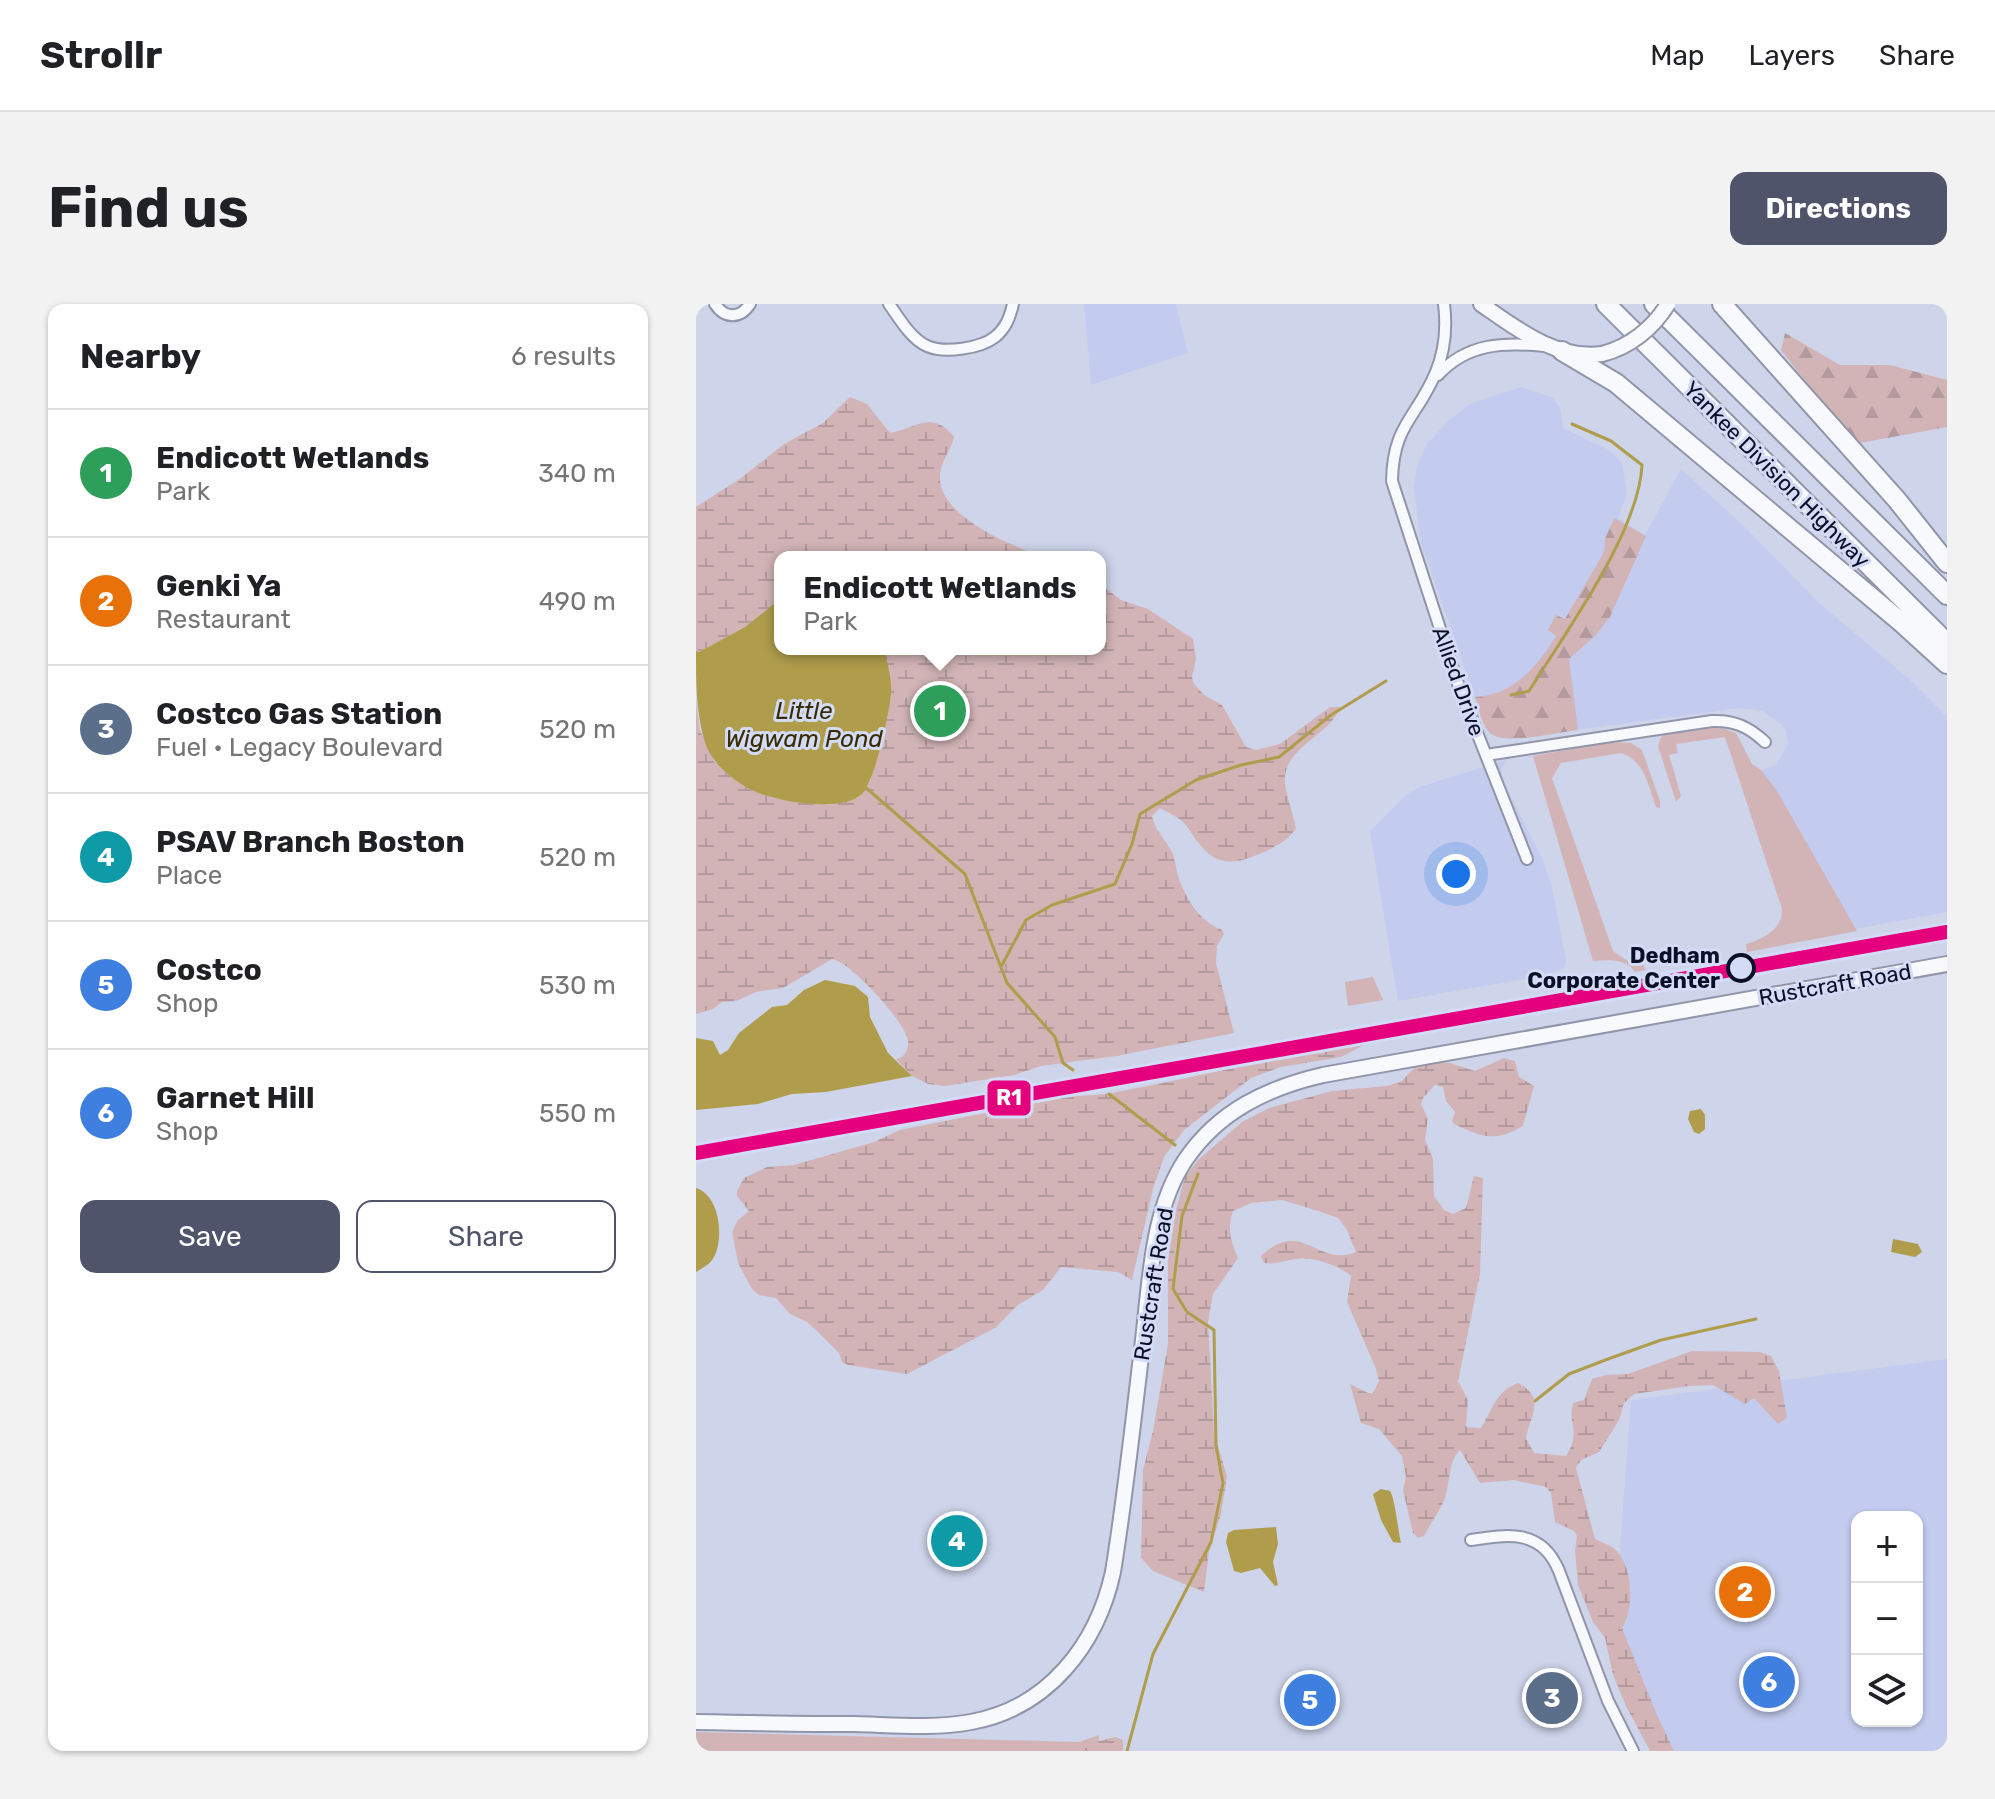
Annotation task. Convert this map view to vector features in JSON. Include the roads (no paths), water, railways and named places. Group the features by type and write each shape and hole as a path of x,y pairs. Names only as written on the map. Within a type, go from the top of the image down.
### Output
{"highway":[{"name":"Yankee Division Highway","path":"1606,304 1947,643"},
{"name":"Yankee Division Highway","path":"1654,304 1947,595"},
{"path":"1722,304 1897,500 1947,563"},
{"path":"1556,349 1616,383 1947,664"}],"main road":[{"path":"1481,304 1519,330 1556,349 1586,355 1618,349 1640,336 1668,304"},
{"name":"Rustcraft Road","path":"696,1722 928,1726 971,1722 1002,1713 1030,1699 1046,1688 1075,1659 1101,1614 1113,1572 1152,1273 1163,1213 1176,1177 1190,1154 1211,1129 1238,1107 1276,1088 1323,1075 1947,964"}],"street":[{"path":"715,304 722,313 734,316 750,304"},
{"path":"889,304 912,334 927,347 948,350 994,338 1009,321 1013,304"},
{"name":"Allied Drive","path":"1444,304 1445,342 1431,383 1401,432 1394,450 1392,481 1459,687 1486,755 1724,720 1743,725 1765,742"},
{"name":"Allied Drive","path":"1431,383 1454,360 1477,349 1501,344 1556,349"},
{"path":"1486,755 1527,859"},
{"path":"1471,1540 1517,1535 1536,1543 1550,1554 1608,1701 1633,1751"}],"water":[{"name":"Little Wigwam Pond","path":"774,604 774,655 885,655 891,694 881,747 867,787 853,800 810,804 766,796 734,779 715,761 703,737 696,651 745,627"},
{"path":"825,980 855,986 868,997 870,1017 888,1053 912,1076 826,1092 792,1094 758,1104 696,1110 696,1038 713,1041 720,1055 728,1050 739,1033 772,1007 787,1005 804,990"},
{"path":"1701,1109 1705,1115 1705,1129 1699,1134 1694,1132 1688,1119 1690,1111"},
{"path":"696,1188 704,1192 714,1207 719,1237 713,1258 696,1272"},
{"path":"1893,1239 1918,1244 1922,1252 1915,1257 1891,1252"},
{"path":"1381,1489 1390,1491 1392,1495 1401,1543 1393,1542 1381,1520 1373,1494"},
{"path":"1276,1527 1278,1544 1273,1562 1278,1585 1275,1586 1260,1568 1241,1573 1234,1571 1226,1542 1228,1533"}],"waterway":[{"path":"1511,695 1529,691 1580,612 1614,551 1638,492 1642,465 1611,441 1572,424"},
{"path":"1001,967 1026,920 1052,905 1115,884 1132,844 1140,814 1196,780 1241,765 1279,757 1331,715 1386,681"},
{"path":"864,786 965,874 1007,983 1055,1037 1063,1063 1073,1070"},
{"path":"1109,1094 1175,1145"},
{"path":"1127,1751 1153,1654 1211,1542 1223,1483 1216,1446 1214,1330 1187,1312 1173,1289 1182,1216 1198,1174"},
{"path":"1535,1401 1569,1374 1608,1359 1661,1340 1756,1319"}],"railway":[{"path":"696,1153 1947,932"}],"place":[{"name":"Endicott Wetlands","path":"940,711"},
{"name":"Dedham Corporate Center","path":"1741,968"},
{"name":"PSAV Branch Boston","path":"957,1541"},
{"name":"Genki Ya","path":"1745,1592"},
{"name":"Garnet Hill","path":"1769,1682"},
{"name":"Costco Gas Station","path":"1552,1698"},
{"name":"Costco","path":"1310,1700"}]}
